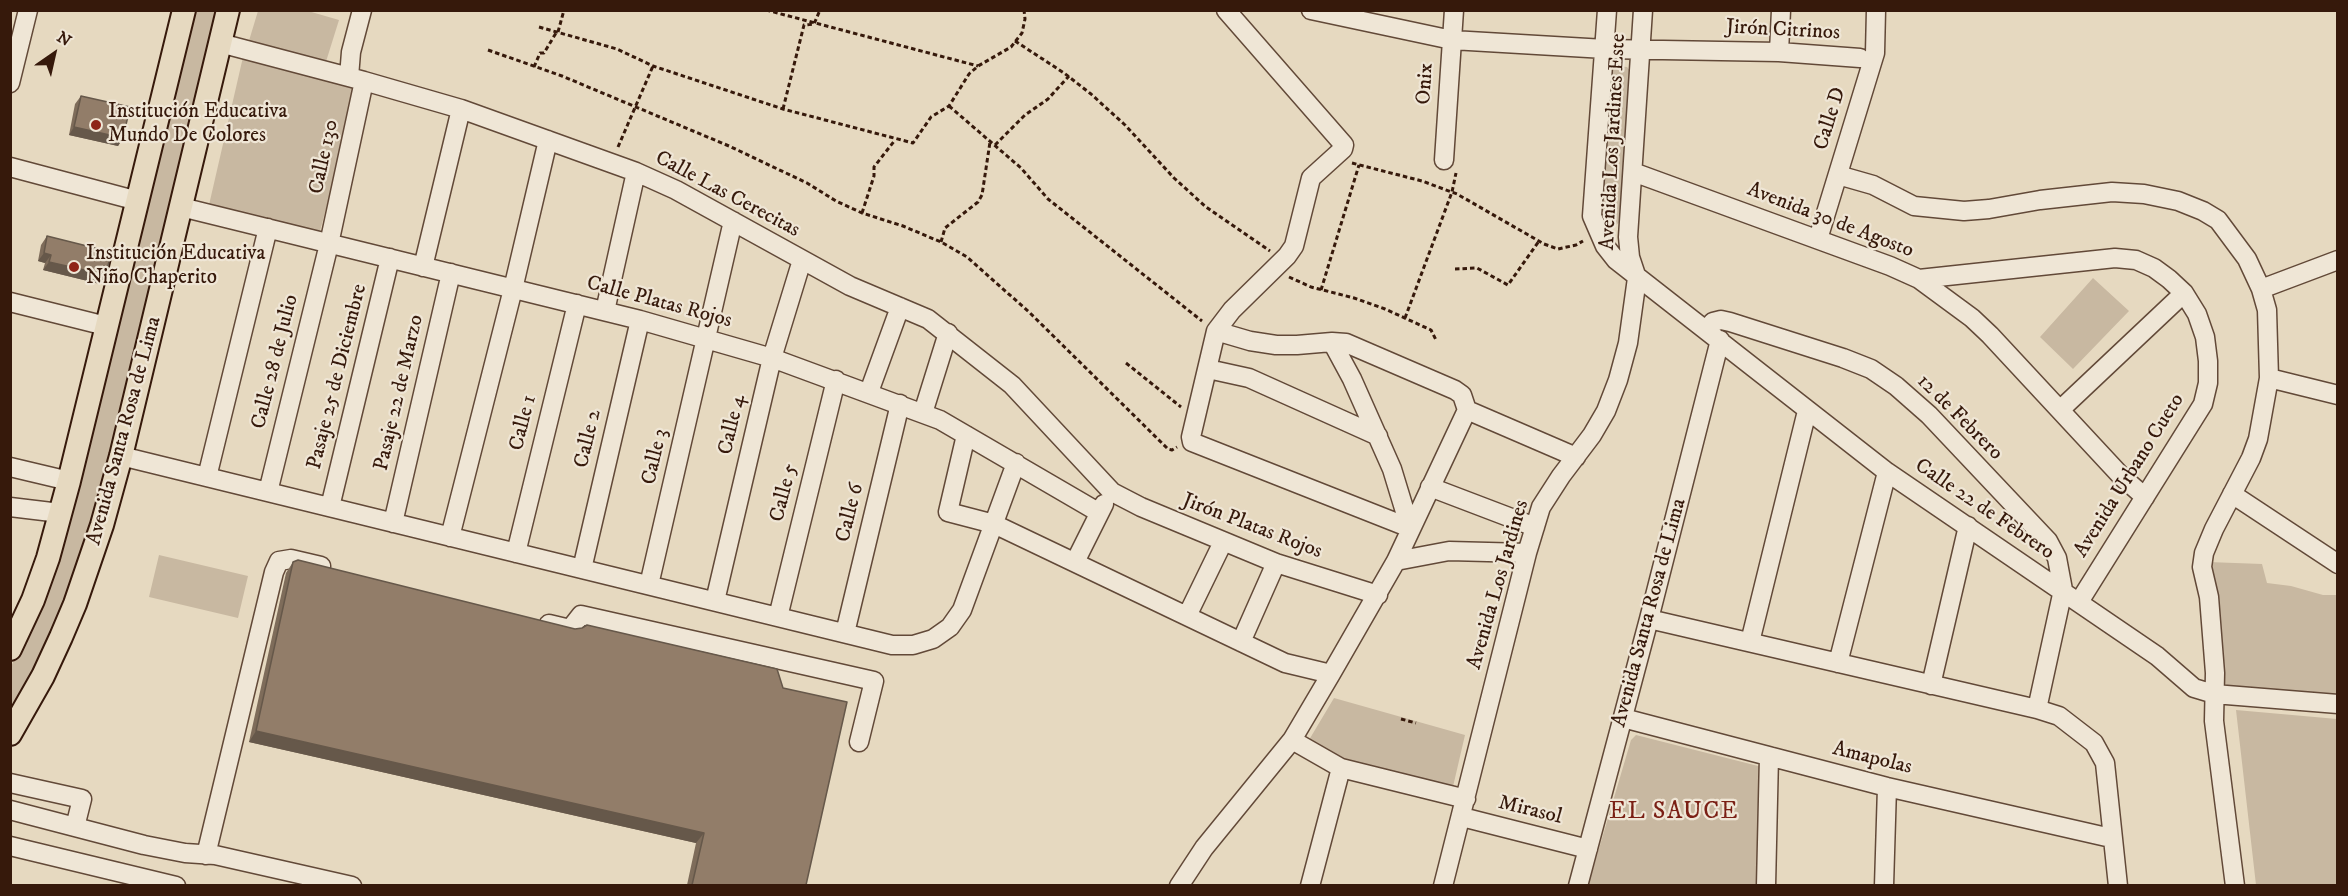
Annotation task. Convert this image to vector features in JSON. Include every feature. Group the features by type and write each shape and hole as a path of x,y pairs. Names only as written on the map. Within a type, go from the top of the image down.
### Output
{"main road":[{"name":"Avenida Santa Rosa de Lima","path":"10,650 33,600 69,480 184,10"},
{"name":"Avenida Santa Rosa de Lima","path":"10,734 43,676 75,604 102,525 122,456 228,10"}],"street":[{"name":"Calle 130","path":"329,244 357,79 351,52 362,10"},
{"path":"1226,10 1344,145 1343,149 1311,178 1294,246 1232,310 1216,331 1191,437 1192,442 1410,528"},
{"name":"Jirón Citrinos","path":"1311,10 1452,40 1605,49 1779,52 1860,57"},
{"name":"Onix","path":"1444,156 1454,10"},
{"name":"Avenida Los Jardines Este","path":"1607,10 1592,216 1605,246 1616,260 1638,278"},
{"name":"Avenida Los Jardines Este","path":"1638,278 1630,257 1628,237 1643,10"},
{"path":"1779,52 1781,10"},
{"name":"Calle D","path":"1818,239 1875,53 1876,10"},
{"path":"10,83 21,20"},
{"name":"Calle Las Cerecitas","path":"220,43 461,109 636,172 676,190 873,297 928,319 1012,385 1112,492"},
{"path":"423,267 461,109"},
{"path":"450,537 548,140"},
{"path":"10,167 138,201"},
{"path":"606,311 636,172"},
{"name":"Avenida 30 de Agosto","path":"1633,172 1818,239 1919,279 1984,329 2122,477 2145,497"},
{"path":"1838,175 1873,184 1914,206 1964,211 2112,192 2144,194 2178,201 2204,211 2218,220 2247,259 2261,289 2267,310 2269,378 2258,439 2251,458 2214,529 2204,553 2202,567 2209,597 2215,673 2214,721 2235,885"},
{"name":"Calle Platas Rojos","path":"181,207 606,311 772,358 923,413 1016,463 1098,512"},
{"name":"Calle 3","path":"649,585 733,221"},
{"path":"207,477 268,228"},
{"name":"Calle 28 de Julio","path":"268,492 329,244"},
{"name":"Pasaje 25 de Diciembre","path":"330,507 390,258"},
{"name":"Avenida Urbano Cueto","path":"1919,279 2115,258 2136,260 2154,268 2169,279 2184,293 2197,314 2205,338 2208,383 2203,404 2079,602"},
{"name":"Calle 4","path":"715,602 772,358 802,260"},
{"path":"2261,289 2337,260"},
{"name":"Pasaje 22 de Marzo","path":"393,523 451,273"},
{"name":"Calle 22 de Febrero","path":"1638,278 1887,472 2157,656 2194,688 2214,694 2337,704"},
{"name":"Avenida Los Jardines","path":"1443,885 1527,553 1541,507 1593,435 1618,380 1628,343 1638,278"},
{"path":"2061,410 2184,293"},
{"path":"10,302 106,326"},
{"name":"Calle 1","path":"516,553 577,304"},
{"path":"869,392 900,307"},
{"name":"Calle 2","path":"582,569 640,320"},
{"name":"12 de Febrero","path":"1713,335 1713,322 1721,320 1730,322 1843,358 1871,369 1896,386 1929,415 2048,541 2057,558 2063,590"},
{"path":"1179,885 1203,848 1292,740 1378,595 1467,410 1462,395 1455,390 1346,343 1276,345 1250,341 1216,331"},
{"path":"923,413 948,333"},
{"name":"Avenida Santa Rosa de Lima","path":"1578,885 1649,619 1713,335"},
{"path":"1332,342 1378,436 1399,489 1410,528"},
{"path":"1208,369 1249,378 1378,436"},
{"path":"2269,378 2337,395"},
{"name":"Calle 5","path":"778,617 836,380"},
{"name":"Calle 6","path":"845,633 900,404"},
{"path":"1467,410 1576,457"},
{"path":"1750,642 1807,411"},
{"path":"966,435 948,512 994,524 1285,663 1332,674"},
{"path":"122,456 892,645 913,645 933,639 950,627 962,610 1016,463"},
{"path":"10,467 69,480"},
{"path":"1838,663 1887,472"},
{"path":"1430,488 1535,527"},
{"path":"1074,562 1098,512 1112,492"},
{"name":"Jirón Platas Rojos","path":"1112,492 1141,507 1276,563 1378,595"},
{"path":"2232,494 2337,564"},
{"path":"10,507 60,513"},
{"path":"1931,685 1968,526"},
{"path":"1188,616 1223,542"},
{"path":"1396,561 1449,551 1527,553"},
{"path":"206,855 274,572 279,561 291,559 338,570"},
{"path":"1241,642 1276,563"},
{"path":"2037,710 2063,590"},
{"path":"535,620 570,629 581,615 874,681 859,742"},
{"path":"1649,619 2059,717 2094,742 2105,763 2118,885"},
{"name":"Amapolas","path":"1623,718 1887,787 2112,838"},
{"path":"1292,740 1341,768 1466,799"},
{"path":"1766,885 1769,756"},
{"path":"1310,885 1341,768"},
{"path":"10,783 82,799 75,827"},
{"path":"1884,885 1887,787"},
{"path":"10,810 144,845 206,855 352,885"},
{"name":"Mirasol","path":"1462,817 1588,849"},
{"path":"10,846 176,885"}],"path":[{"path":"534,67 540,53 544,53 557,32 564,10"},
{"path":"766,10 978,66"},
{"path":"814,24 820,10"},
{"path":"539,27 617,49 653,66 783,109 913,143 931,117 949,106 969,74 978,66 1011,47 1022,33 1024,10"},
{"path":"783,109 804,25 814,24"},
{"path":"1016,41 1069,76 1125,125 1174,178 1206,207 1270,252 1294,246"},
{"path":"488,50 562,76 729,146 807,183 836,201 862,213 903,226 941,242 967,258 1029,312 1168,449 1172,450 1191,437"},
{"path":"611,163 653,66"},
{"path":"995,145 1025,115 1048,99 1069,76"},
{"path":"949,106 1021,168 1048,199 1216,331"},
{"path":"862,213 874,176 874,167 896,140"},
{"path":"941,242 945,228 978,202 982,195 990,141"},
{"path":"1334,156 1452,192 1558,249 1576,245 1598,232"},
{"path":"1405,318 1452,192 1459,157 1444,156"},
{"path":"1321,290 1359,165"},
{"path":"1455,270 1477,268 1508,285 1540,241"},
{"path":"1273,270 1321,290 1354,298 1405,318 1431,330 1436,340"},
{"path":"1126,363 1182,408 1197,414"},
{"path":"1401,719 1416,723"}],"shaded area":[{"path":"195,11 220,11 95,518 61,615 11,717 11,667 30,621 81,478"},
{"path":"258,11 308,11 339,20 324,68 248,44"},
{"path":"243,57 358,88 320,231 209,205"},
{"path":"1615,66 1627,67 1631,72 1622,220 1616,225 1605,222 1601,215 1612,70"},
{"path":"2093,278 2129,311 2073,369 2040,337"},
{"path":"159,555 248,576 238,618 149,597"},
{"path":"2208,562 2262,564 2267,583 2291,586 2323,595 2337,595 2337,698 2225,692"},
{"path":"1334,698 1465,735 1452,791 1340,764 1306,745"},
{"path":"2236,710 2337,719 2337,885 2256,885"},
{"path":"1636,735 1766,768 1764,885 1588,886 1631,740"}],"building":[{"name":"Institución Educativa Mundo De Colores","path":"81,96 130,107 123,138 74,127"},
{"path":"47,236 111,252 106,275 49,262 51,255 44,253"},
{"path":"298,560 575,629 587,625 777,669 783,688 847,702 806,885 692,885 704,833 256,731 293,562"}],"place":[{"name":"Institución Educativa Mundo De Colores","path":"96,125"},
{"name":"Institución Educativa Niño Chaperito","path":"74,267"}],"district":[{"name":"EL SAUCE","path":"1674,813"}]}
